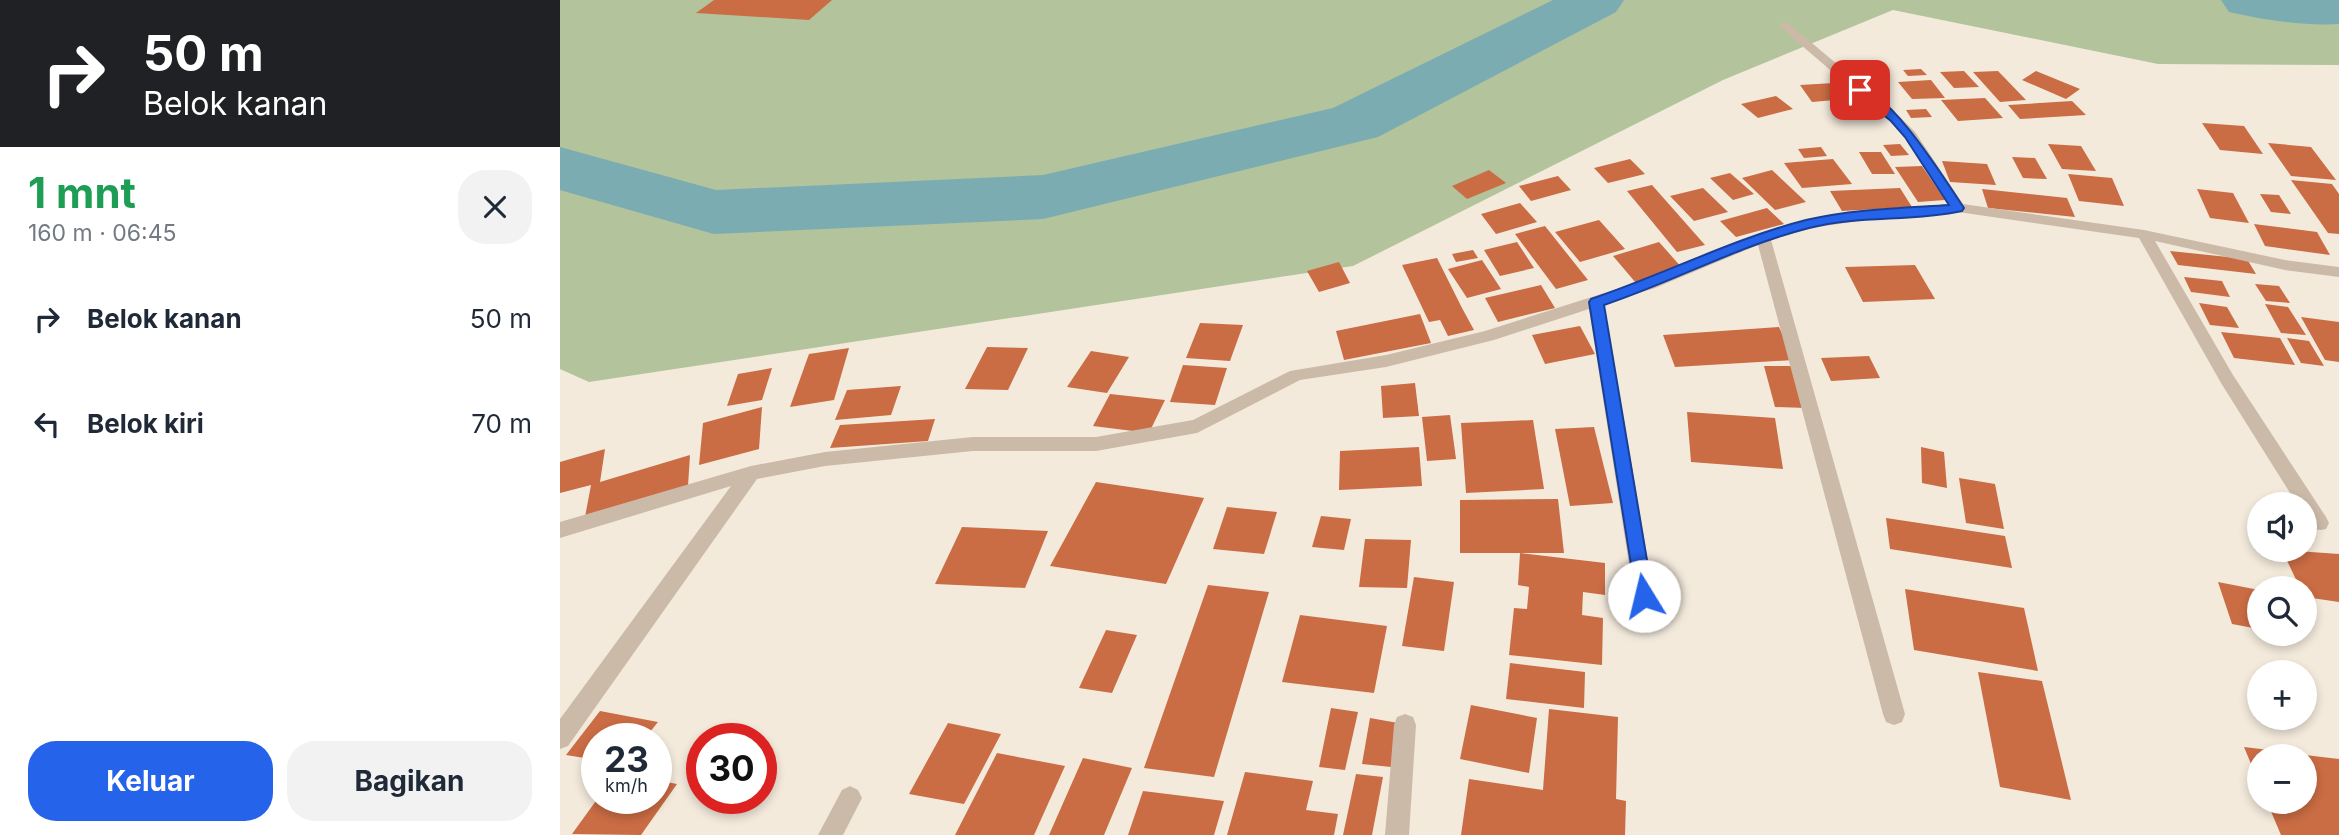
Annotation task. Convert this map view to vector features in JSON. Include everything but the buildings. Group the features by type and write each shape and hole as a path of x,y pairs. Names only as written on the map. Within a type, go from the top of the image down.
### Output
{"street":[{"path":"1784,25 1895,119 1910,135 1958,208"},
{"path":"560,530 751,473 837,457 973,444 1096,444 1197,426 1296,376 1386,361 1488,336 1650,284 1763,238 1810,223 1958,208 2144,234 2273,262 2339,272"},
{"path":"2144,234 2227,379 2319,523"},
{"path":"1763,238 1894,714"},
{"path":"1596,302 1644,596"},
{"path":"560,738 751,473"},
{"path":"1397,835 1405,725"},
{"path":"830,835 850,798"}],"green space":[{"path":"560,0 2339,0 2339,65 2158,64 1893,10 1723,80 1353,266 589,382 560,369"}],"waterway":[{"path":"560,168 714,212 1043,197 1355,123 1596,0"},
{"path":"2249,0 2339,7"}],"route":[{"path":"1644,596 1596,302 1650,284 1763,238 1810,223 1958,208 1910,135 1860,90"}]}
